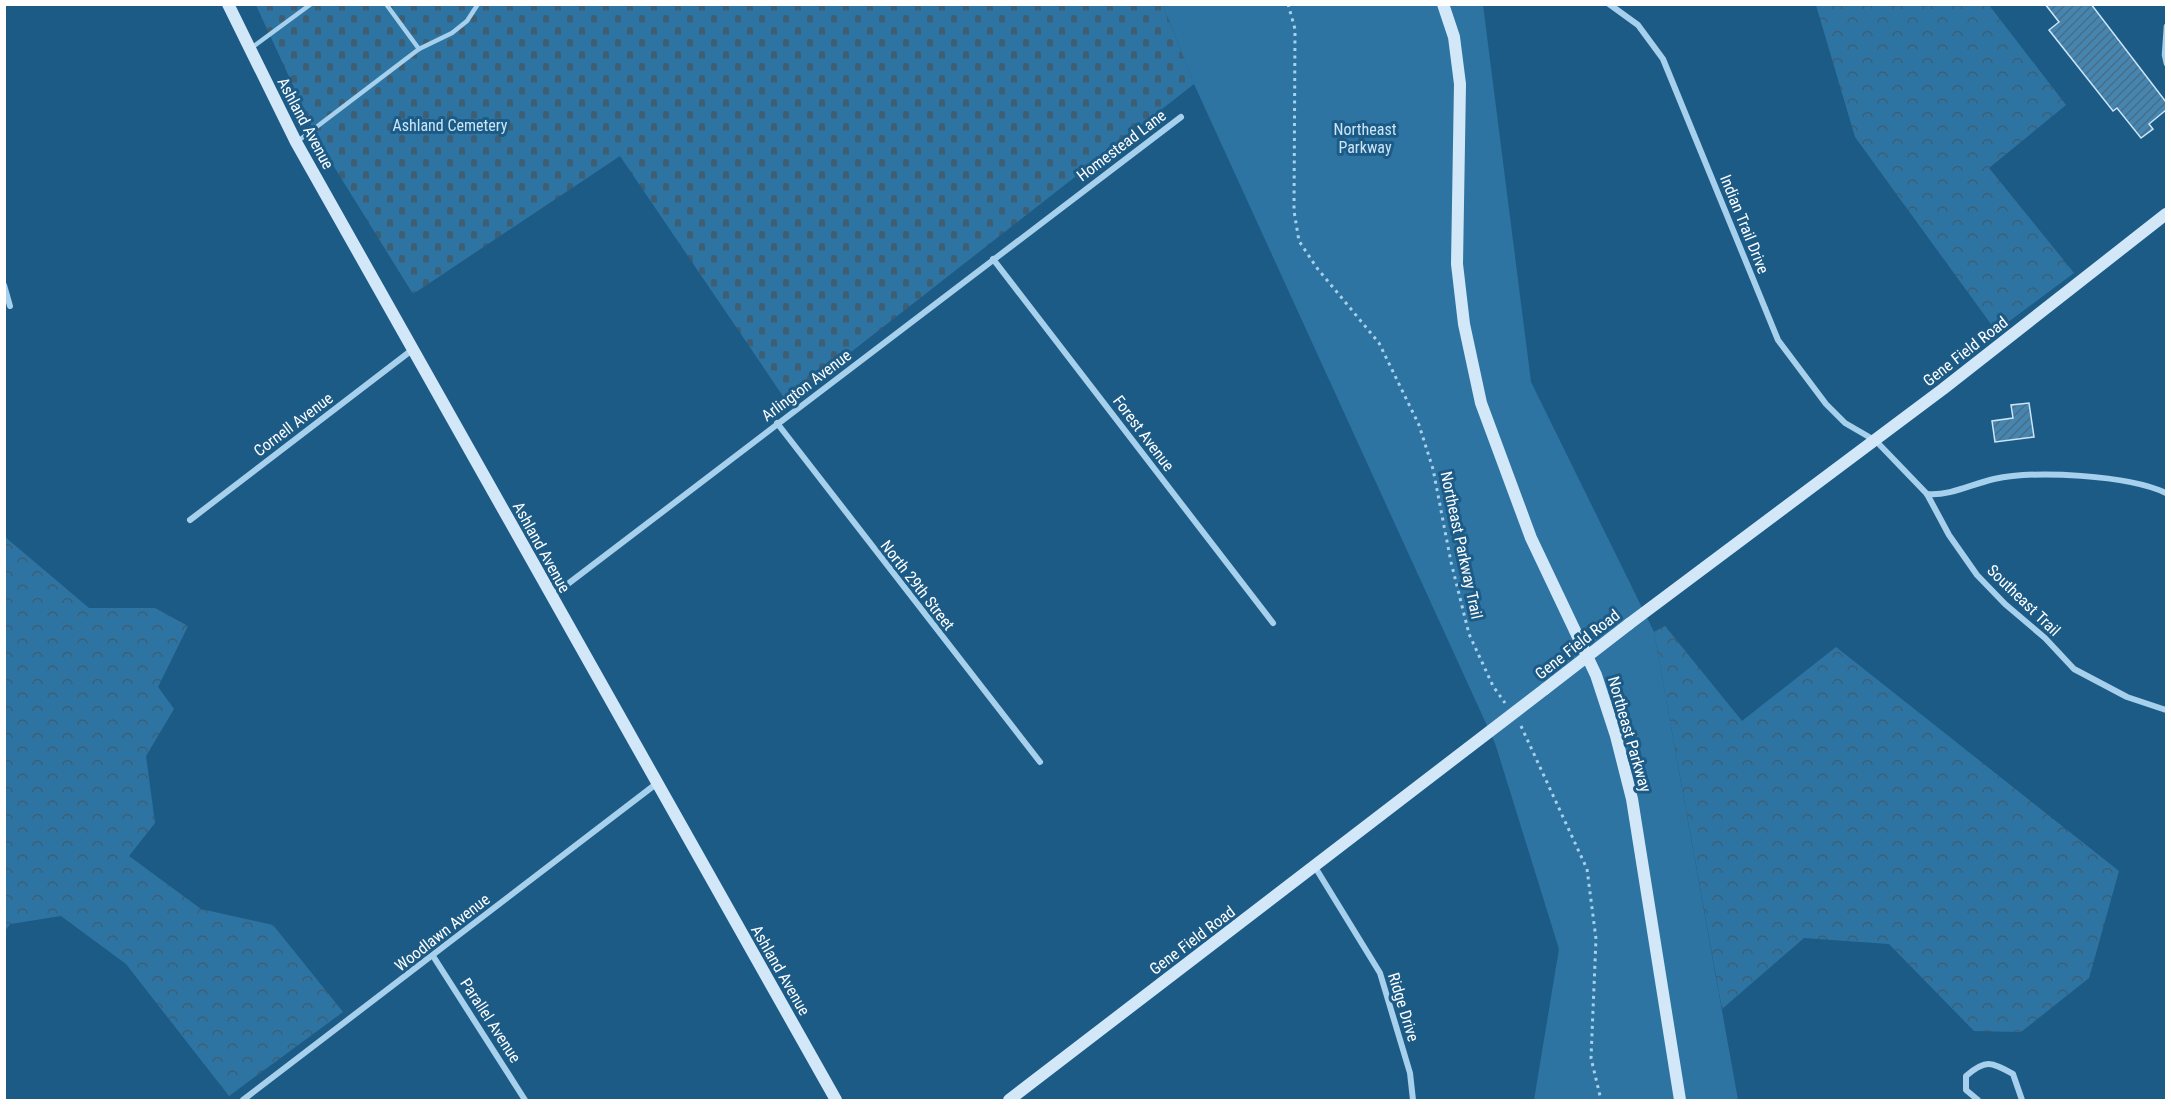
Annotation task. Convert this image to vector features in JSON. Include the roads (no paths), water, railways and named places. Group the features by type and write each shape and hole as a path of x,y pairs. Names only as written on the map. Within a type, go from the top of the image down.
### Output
{"street":[{"name":"Ashland Avenue","path":"228,4 296,142 836,1101"},
{"name":"Northeast Parkway","path":"1443,4 1454,37 1460,84 1457,264 1464,324 1480,403 1531,538 1596,675 1616,736 1632,799 1680,1101"},
{"name":"Indian Trail Drive","path":"1609,4 1638,25 1663,59 1778,340 1826,404 1845,423 1876,441"},
{"name":"Homestead Lane","path":"1077,195 1181,117"},
{"name":"Arlington Avenue","path":"552,596 1077,195"},
{"name":"Gene Field Road","path":"1009,1101 1629,624 1876,441 2166,214"},
{"name":"Forest Avenue","path":"993,259 1273,624"},
{"path":"4,285 10,306"},
{"name":"Cornell Avenue","path":"190,520 412,350"},
{"name":"North 29th Street","path":"777,423 1040,762"},
{"name":"Southeast Trail","path":"1876,441 1927,494 1949,535 1977,575 2005,604 2045,638 2074,669 2127,697 2166,710"},
{"path":"1927,494 1944,494 1995,479 2039,474 2084,476 2166,493"},
{"name":"Woodlawn Avenue","path":"243,1101 656,784"},
{"name":"Ridge Drive","path":"1315,867 1380,973 1410,1073 1413,1101"},
{"name":"Parallel Avenue","path":"433,956 525,1101"},
{"path":"1978,1101 1966,1090 1966,1076 1980,1064 1995,1063 2013,1074 2022,1101"}],"lane":[{"path":"250,50 311,4"},
{"path":"386,4 419,49"},
{"path":"296,142 419,49 452,33 467,21 477,5"},
{"path":"2166,26 2164,55 2166,64"}],"park label":[{"name":"Ashland Cemetery","path":"450,125"}]}
